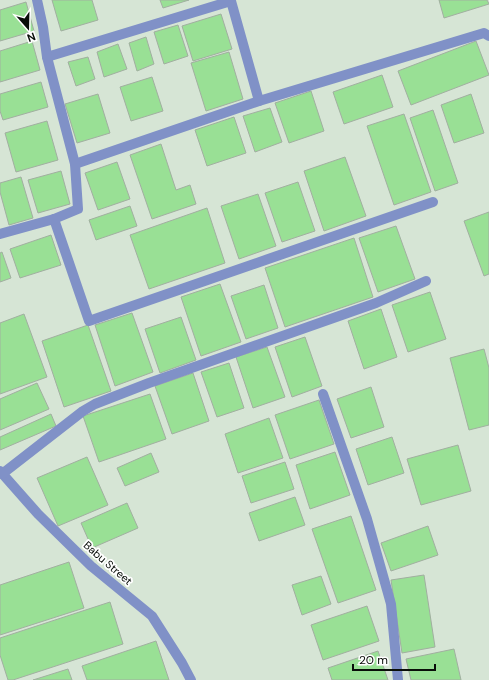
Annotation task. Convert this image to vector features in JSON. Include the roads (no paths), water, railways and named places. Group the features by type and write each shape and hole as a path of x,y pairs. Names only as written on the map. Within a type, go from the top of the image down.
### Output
{"street":[{"path":"0,234 54,219 78,209 75,164 47,57 43,27 37,0"},
{"path":"47,57 231,1 259,101"},
{"path":"75,164 259,101 484,33 489,36"},
{"path":"54,219 89,322 433,202"},
{"path":"1,472 78,414 95,404 149,382 376,303 426,281"},
{"path":"323,394 367,519 391,604 398,680"},
{"name":"Babu Street","path":"1,472 38,514 91,566 152,616 191,680"}]}
